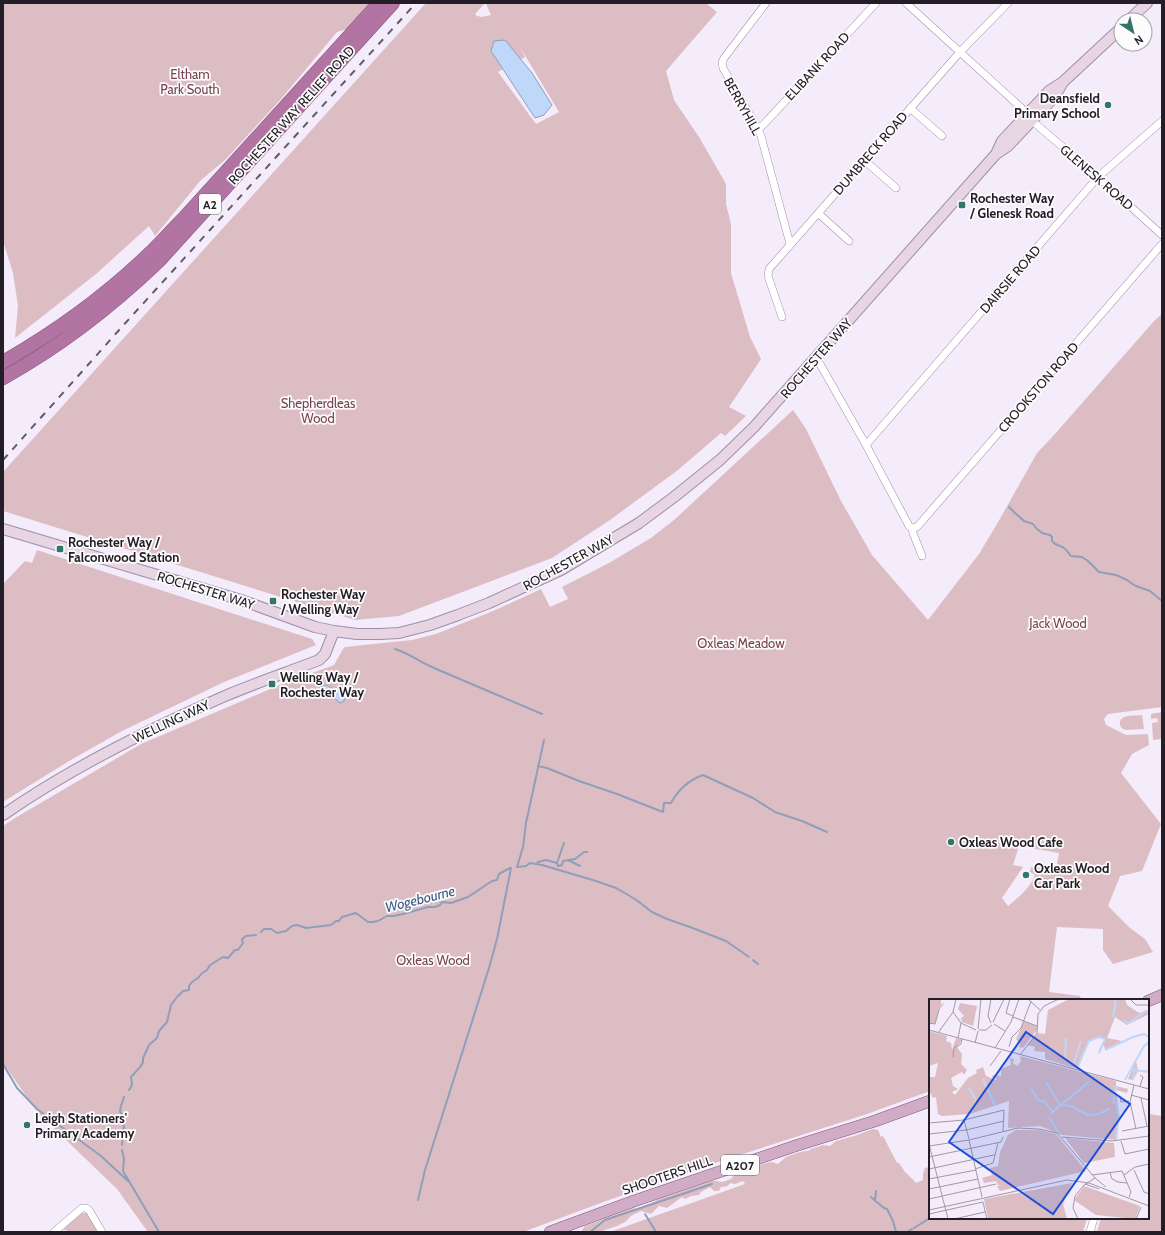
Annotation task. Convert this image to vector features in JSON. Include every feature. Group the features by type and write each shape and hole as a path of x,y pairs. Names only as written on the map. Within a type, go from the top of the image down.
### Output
{"highway":[{"name":"ROCHESTER WAY RELIEF ROAD","path":"3,362 50,333 90,304 152,251 189,213 379,3"},
{"name":"ROCHESTER WAY RELIEF ROAD","path":"3,378 74,334 137,282 158,261 393,3"}],"main road":[{"path":"1149,1002 1162,995"},
{"name":"SHOOTERS HILL","path":"550,1232 634,1201 795,1146 875,1121 929,1101"}],"street":[{"name":"BERRYHILL","path":"766,3 724,58 722,68 761,136 790,244"},
{"name":"ELIBANK ROAD","path":"758,129 876,3"},
{"name":"GLENESK ROAD","path":"906,3 1162,235"},
{"name":"DUMBRECK ROAD","path":"782,317 768,276 769,269 960,52 1008,3"},
{"path":"1137,12 1147,3"},
{"name":"ROCHESTER WAY","path":"3,529 241,600 315,627 334,632 380,634 400,632 430,625 489,603 561,570 639,523 720,460 754,428 816,358 996,154 1002,141 1029,116 1049,91 1063,82 1113,35"},
{"path":"910,108 942,136"},
{"name":"DAIRSIE ROAD","path":"866,445 1098,177 1162,121"},
{"path":"864,160 896,188"},
{"path":"818,213 849,241"},
{"name":"CROOKSTON ROAD","path":"912,528 917,527 1162,244"},
{"path":"816,358 866,445 909,526 912,528 912,533 922,556"},
{"name":"WELLING WAY","path":"3,814 75,770 131,740 225,696 319,660 325,654 334,632"},
{"path":"57,1232 78,1210 86,1208 89,1210 102,1232"},
{"path":"1090,1232 1094,1219"}],"green space":[{"name":"Eltham Park South","path":"3,3 370,3 350,28 337,32 281,99 225,160 200,181 155,236 149,226 96,274 15,338 18,306 13,273 3,241"},
{"name":"Shepherdleas Wood","path":"426,3 485,3 475,14 482,17 491,15 486,4 487,3 706,3 717,12 666,71 674,100 699,137 726,184 726,204 731,224 731,273 750,337 761,359 729,407 746,416 725,436 721,433 678,470 610,520 552,558 399,616 355,620 3,511 3,472","holes":["520,47 559,112 536,124 498,72 525,57"]},
{"name":"Oxleas Wood","path":"1162,314 1162,707 1108,714 1104,719 1106,725 1126,735 1148,734 1149,745 1132,754 1121,773 1161,824 1142,871 1120,876 1108,906 1130,928 1145,939 1153,952 1113,964 1103,950 1103,929 1057,927 1049,992 1080,996 1082,999 929,999 929,1091 867,1114 724,1160 523,1232 148,1232 117,1189 39,1114 3,1063 3,826 15,818 141,744 282,684 334,665 345,647 412,640 436,634 493,611 541,589 550,607 568,599 562,587 609,563 651,538 674,520 793,410 806,429 841,501 872,555 928,620 979,554 1037,453 1155,320","holes":["1019,846 1059,853 1056,870 1031,867 1030,872 1035,875 1024,892 1008,906 1002,898 1023,867 1013,865"]},
{"path":"37,550 312,639 316,645 224,682 122,731 69,761 3,802 3,584 25,561 32,563"},
{"path":"1162,712 1162,739 1153,740 1152,723 1158,722 1157,718 1151,719 1151,714"},
{"path":"1142,715 1144,729 1126,730 1120,724 1121,719 1123,718"},
{"path":"1149,1114 1162,1116 1162,1232 1097,1232 1101,1219 1149,1219"},
{"path":"873,1129 878,1130 881,1137 883,1136 897,1163 899,1163 905,1172 916,1183 923,1180 925,1168 929,1167 929,1219 1087,1219 1083,1232 610,1232 745,1184 743,1181 735,1184 730,1183 728,1186 721,1187 719,1191 714,1191 710,1187 701,1192 699,1195 691,1196 685,1199 682,1197 667,1208 659,1206 651,1214 641,1211 617,1226 599,1232 583,1232 582,1230 585,1226 657,1200 712,1181 722,1182 731,1179 735,1174 766,1163 772,1162 778,1164 786,1157 823,1145 830,1146 836,1141"},
{"path":"82,1213 89,1215 99,1232 72,1232 62,1229"}],"water":[{"path":"505,40 532,73 552,105 544,115 535,118 491,51 494,41"},
{"path":"326,685 345,695 344,701 340,703 332,696 321,692 320,687"}],"waterway":[{"path":"1009,507 1024,521 1033,524 1042,533 1050,535 1052,537 1052,541 1064,548 1071,556 1082,557 1099,572 1116,575 1127,580 1136,586 1150,591 1162,601"},
{"path":"395,649 429,666 542,714"},
{"path":"517,867 523,847 526,823 544,740"},
{"path":"538,766 547,768 663,812 664,803 671,803 684,786 703,775 753,798 775,812 802,821 827,832"},
{"path":"557,863 564,843"},
{"path":"537,864 538,862 546,860 557,863 558,866 562,865 563,861 575,859 584,852 587,852"},
{"path":"568,860 580,866"},
{"name":"Wogebourne","path":"517,867 526,866 530,863 542,865 616,888 635,899 652,912 726,941 749,957"},
{"name":"Wogebourne","path":"261,932 264,929 271,929 277,933 286,931 292,926 297,925 306,928 331,925 336,921 339,921 342,917 356,913 368,922 373,922 387,916 403,914 428,907 435,907 440,905 442,902 451,903 468,897 492,881 497,880 499,874 510,868"},
{"path":"418,1200 425,1170 489,968 497,939 511,868"},
{"name":"Wogebourne","path":"129,1090 132,1085 131,1077 141,1066 149,1045 157,1038 159,1031 167,1022 171,1005 177,997 183,991 189,990 189,986 192,982 207,970 210,965 223,957 228,958 235,950 238,950 243,943 242,939 246,936 256,935"},
{"name":"Wogebourne","path":"753,960 758,964"},
{"path":"3,1064 17,1088 37,1109 101,1156 128,1181"},
{"name":"Wogebourne","path":"122,1145 124,1126 121,1121 123,1115 120,1112 124,1097"},
{"name":"Wogebourne","path":"122,1150 124,1159 123,1171 159,1232"},
{"path":"590,1232 605,1220 712,1184"},
{"path":"875,1201 876,1191"},
{"path":"871,1197 887,1209 893,1221 896,1232"},
{"path":"645,1214 656,1232"},
{"path":"914,1228 929,1219"},
{"path":"907,1232 912,1229"}],"railway":[{"path":"3,460 416,3"}],"place":[{"name":"Deansfield Primary School","path":"1108,105"},
{"name":"Rochester Way / Glenesk Road","path":"962,205"},
{"name":"Rochester Way / Falconwood Station","path":"60,549"},
{"name":"Rochester Way / Welling Way","path":"273,601"},
{"name":"Welling Way / Rochester Way","path":"272,684"},
{"name":"Oxleas Wood Cafe","path":"951,842"},
{"name":"Oxleas Wood Car Park","path":"1026,875"},
{"name":"Leigh Stationers' Primary Academy","path":"27,1125"}],"park label":[{"name":"Jack Wood","path":"1058,623"},
{"name":"Oxleas Meadow","path":"741,643"}]}
